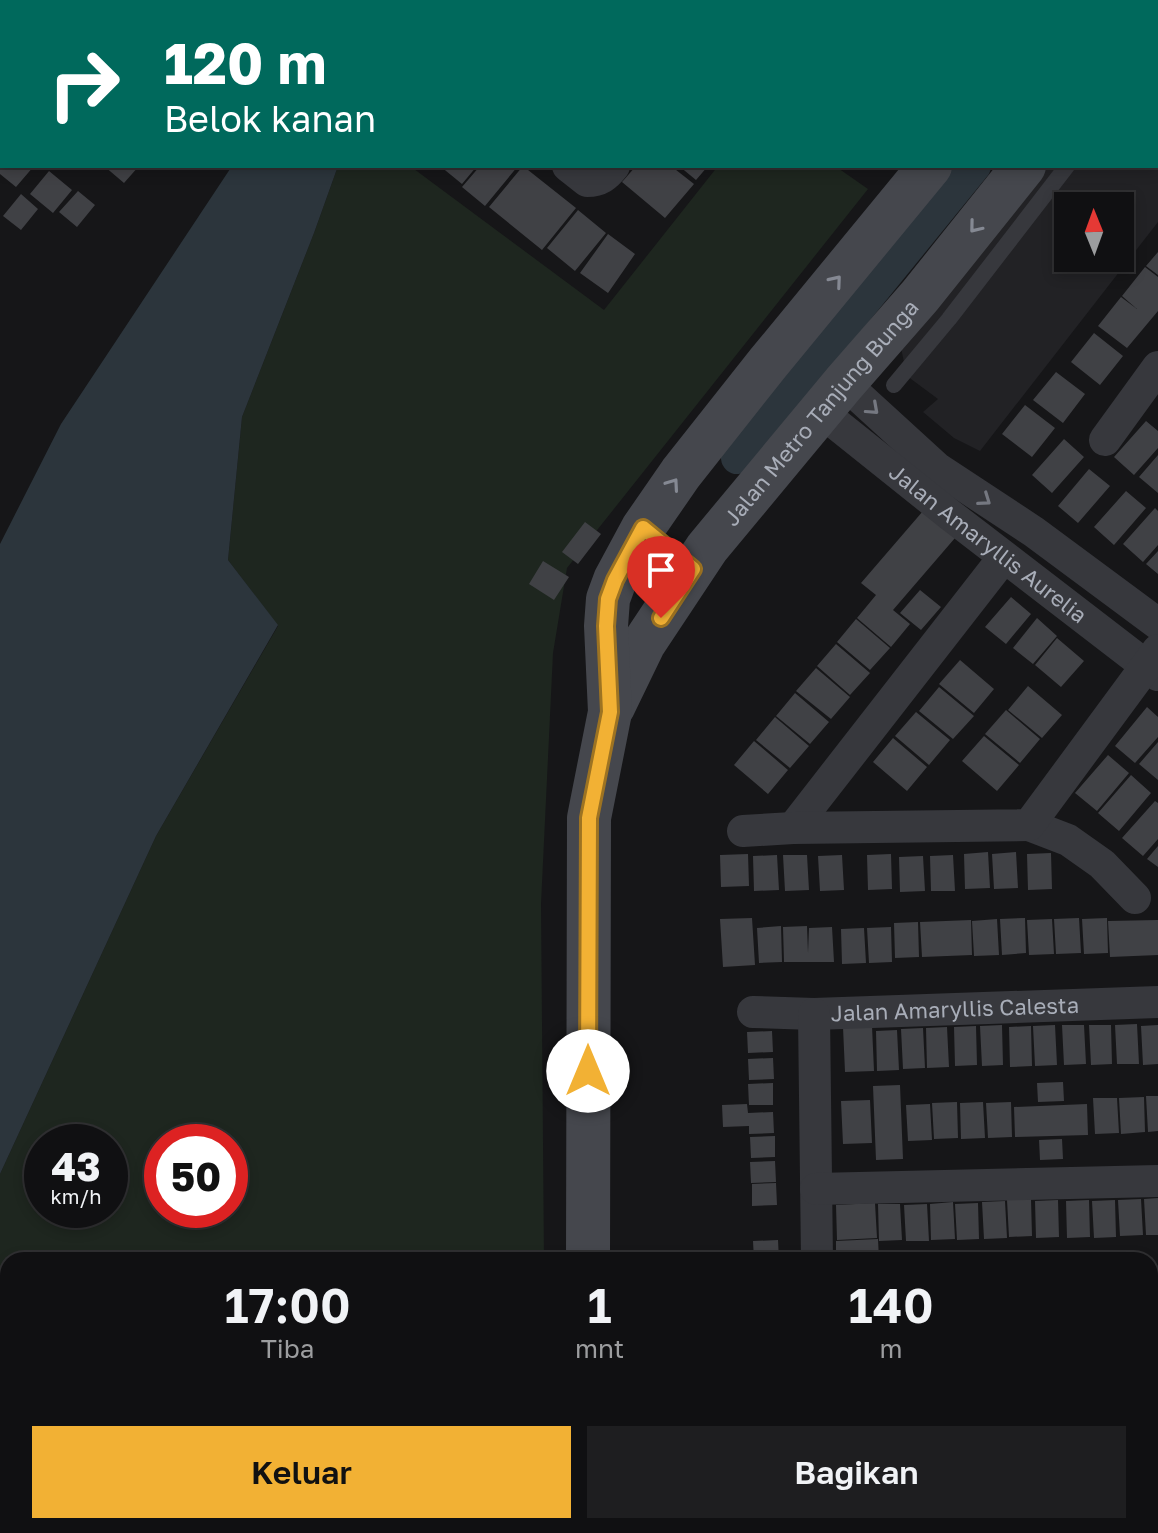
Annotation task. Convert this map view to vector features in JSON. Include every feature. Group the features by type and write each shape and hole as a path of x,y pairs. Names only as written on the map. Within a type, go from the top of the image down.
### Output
{"main road":[{"name":"Jalan Metro Tanjung Bunga","path":"610,712 644,643 707,548 832,397 935,307 1023,168"},
{"name":"Jalan Metro Tanjung Bunga","path":"588,1252 589,818 610,712 606,626 608,599 643,528 681,473 914,172"},
{"path":"643,528 693,569"}],"street":[{"path":"1105,440 1154,381"},
{"name":"Jalan Amaryllis Aurelia","path":"832,397 924,476 1004,557 1154,663"},
{"name":"Jalan Amaryllis Aurelia","path":"924,476 996,508 1034,532 1158,624"},
{"path":"793,828 1004,557"},
{"path":"1029,825 1154,663"},
{"path":"743,831 1029,825 1068,840 1102,864 1135,898"},
{"name":"Jalan Amaryllis Calesta","path":"753,1012 814,1014 1158,1002"},
{"path":"814,1014 817,1252"},
{"path":"816,1189 1158,1181"}],"lane":[{"path":"894,385 935,307 1065,168"}],"shaded area":[{"path":"231,168 337,168 242,417 228,560 278,625 156,836 0,1174 0,544 61,424"},
{"path":"337,168 413,168 604,310 716,168 838,168 868,189 567,568 553,653 541,904 544,1252 0,1252 0,1174 156,836 278,626 228,560 242,417"},
{"path":"1043,168 1158,168 1158,222 1134,253 1134,192 1054,192 1054,272 1119,272 980,451 954,438 923,412 938,399 907,376 901,348"}],"building":[{"path":"32,168 16,187 0,174 0,170"},
{"path":"106,168 137,168 124,183"},
{"path":"442,168 475,168 462,184"},
{"path":"478,168 516,168 485,206 462,187"},
{"path":"521,168 526,168 576,208 542,250 489,207"},
{"path":"634,168 674,168 694,184 665,218 622,182"},
{"path":"681,168 706,168 696,180"},
{"path":"49,171 72,190 53,213 30,194"},
{"path":"78,191 95,205 77,227 59,212"},
{"path":"21,194 38,209 21,230 3,216"},
{"path":"578,210 606,233 575,271 547,248"},
{"path":"608,234 635,254 608,293 580,273"},
{"path":"1158,252 1158,275 1146,266"},
{"path":"1145,267 1158,277 1158,311 1127,348 1098,326 1121,297 1137,309 1122,296"},
{"path":"1094,333 1123,356 1100,385 1071,362"},
{"path":"1056,372 1085,394 1063,423 1033,400"},
{"path":"1025,405 1055,428 1032,457 1002,434"},
{"path":"1146,421 1158,431 1158,448 1134,475 1114,457"},
{"path":"1064,439 1084,457 1052,493 1032,475"},
{"path":"1158,455 1158,493 1139,477"},
{"path":"1089,469 1110,486 1078,523 1058,506"},
{"path":"1126,491 1146,508 1114,545 1094,527"},
{"path":"1155,508 1158,511 1158,545 1143,562 1123,544"},
{"path":"923,511 955,538 893,610 910,624 891,647 857,618 876,595 861,583"},
{"path":"585,522 601,534 578,564 562,552"},
{"path":"1158,551 1158,574 1146,564"},
{"path":"543,561 569,577 554,600 529,584"},
{"path":"920,590 941,607 921,630 900,613"},
{"path":"1011,597 1031,614 1006,644 985,627"},
{"path":"1037,618 1057,636 1033,664 1013,648"},
{"path":"856,619 890,648 870,670 837,642"},
{"path":"1057,638 1084,661 1061,687 1035,665"},
{"path":"836,644 870,673 850,695 817,666"},
{"path":"960,660 994,689 974,713 939,684"},
{"path":"816,668 850,697 831,719 796,691"},
{"path":"1028,686 1062,715 1042,738 1008,710"},
{"path":"939,687 974,716 953,739 919,711"},
{"path":"795,693 829,722 810,744 776,716"},
{"path":"1147,707 1158,717 1158,737 1135,763 1115,746"},
{"path":"1006,710 1040,739 1020,763 985,734"},
{"path":"916,712 950,740 929,765 895,736"},
{"path":"775,717 809,746 790,768 756,740"},
{"path":"984,736 1019,765 997,791 962,761"},
{"path":"893,738 927,767 907,791 873,762"},
{"path":"754,741 788,770 768,794 734,765"},
{"path":"1158,742 1158,780 1139,764"},
{"path":"1108,755 1129,773 1097,811 1075,793"},
{"path":"1131,775 1151,793 1119,831 1098,813"},
{"path":"1155,801 1158,803 1158,839 1143,856 1122,838"},
{"path":"1158,846 1158,867 1147,859"},
{"path":"988,852 990,888 965,889 964,854"},
{"path":"1016,852 1018,888 994,889 992,854"},
{"path":"1051,853 1052,889 1028,890 1027,854"},
{"path":"748,854 749,886 721,887 720,855"},
{"path":"891,854 892,889 868,890 867,855"},
{"path":"777,855 779,890 754,891 753,856"},
{"path":"783,855 807,855 809,890 785,891"},
{"path":"842,855 844,890 820,891 818,856"},
{"path":"953,855 955,891 931,891 930,856"},
{"path":"923,856 925,891 900,892 899,857"},
{"path":"752,918 755,965 723,967 720,919"},
{"path":"1025,918 1026,953 1002,955 1000,919"},
{"path":"1079,918 1081,953 1056,954 1054,919"},
{"path":"1107,918 1108,953 1084,954 1082,919"},
{"path":"997,919 999,955 974,956 972,921"},
{"path":"1052,919 1054,954 1029,955 1027,920"},
{"path":"971,920 972,955 922,957 920,922"},
{"path":"1158,920 1158,955 1110,957 1108,921"},
{"path":"918,922 919,957 895,958 894,923"},
{"path":"781,926 782,962 759,963 757,928"},
{"path":"807,926 808,953 809,928 832,927 834,962 784,962 783,927"},
{"path":"891,927 892,962 869,963 867,928"},
{"path":"864,928 866,963 842,964 841,929"},
{"path":"1137,1024 1139,1064 1117,1064 1115,1025"},
{"path":"1002,1025 1003,1065 982,1066 980,1026"},
{"path":"1055,1025 1057,1065 1035,1066 1033,1026"},
{"path":"1062,1025 1084,1025 1086,1064 1064,1065"},
{"path":"1089,1025 1111,1025 1112,1064 1091,1065"},
{"path":"1158,1025 1158,1064 1143,1065 1141,1026"},
{"path":"872,1026 874,1071 845,1072 843,1027"},
{"path":"976,1026 977,1065 955,1066 954,1027"},
{"path":"1031,1026 1032,1066 1010,1067 1009,1027"},
{"path":"947,1027 949,1067 927,1068 926,1028"},
{"path":"923,1028 925,1068 903,1069 901,1029"},
{"path":"897,1030 899,1070 877,1071 876,1031"},
{"path":"772,1031 773,1052 748,1053 747,1032"},
{"path":"773,1058 774,1079 749,1080 748,1059"},
{"path":"1063,1082 1064,1101 1038,1102 1037,1083"},
{"path":"773,1083 773,1105 749,1105 748,1084"},
{"path":"900,1085 903,1159 876,1160 873,1086"},
{"path":"1146,1096 1158,1096 1158,1131 1148,1132"},
{"path":"1144,1097 1145,1132 1121,1134 1119,1098"},
{"path":"1093,1098 1117,1098 1119,1133 1095,1134"},
{"path":"870,1100 872,1143 843,1144 841,1101"},
{"path":"957,1102 958,1138 934,1139 932,1103"},
{"path":"983,1102 985,1138 961,1139 960,1103"},
{"path":"1011,1102 1012,1137 988,1138 986,1103"},
{"path":"747,1104 748,1113 773,1112 774,1133 749,1134 749,1126 723,1127 722,1105"},
{"path":"930,1104 932,1140 908,1141 906,1105"},
{"path":"1087,1104 1088,1135 1015,1137 1014,1107"},
{"path":"775,1136 775,1157 751,1158 750,1137"},
{"path":"1062,1139 1063,1159 1040,1160 1039,1140"},
{"path":"775,1161 776,1182 751,1183 750,1162"},
{"path":"776,1183 777,1205 752,1206 752,1184"},
{"path":"1158,1198 1158,1235 1146,1235 1144,1199"},
{"path":"1031,1199 1032,1236 1009,1237 1007,1200"},
{"path":"1141,1199 1143,1235 1120,1236 1118,1200"},
{"path":"1058,1200 1059,1237 1036,1238 1035,1201"},
{"path":"1089,1200 1090,1237 1067,1238 1066,1201"},
{"path":"1115,1200 1116,1237 1094,1238 1092,1201"},
{"path":"1005,1201 1007,1238 984,1239 982,1202"},
{"path":"953,1202 955,1239 931,1240 930,1204"},
{"path":"875,1203 877,1238 837,1240 836,1205"},
{"path":"978,1203 979,1239 957,1240 955,1204"},
{"path":"878,1204 900,1204 902,1240 879,1241"},
{"path":"927,1204 929,1241 906,1241 904,1205"},
{"path":"878,1239 879,1252 836,1252 836,1241"},
{"path":"778,1240 779,1252 754,1252 753,1241"}],"waterway":[{"path":"737,458 973,168"}],"route":[{"path":"588,1071 589,818 610,712 606,626 608,599 643,528 693,569 661,618"}]}
